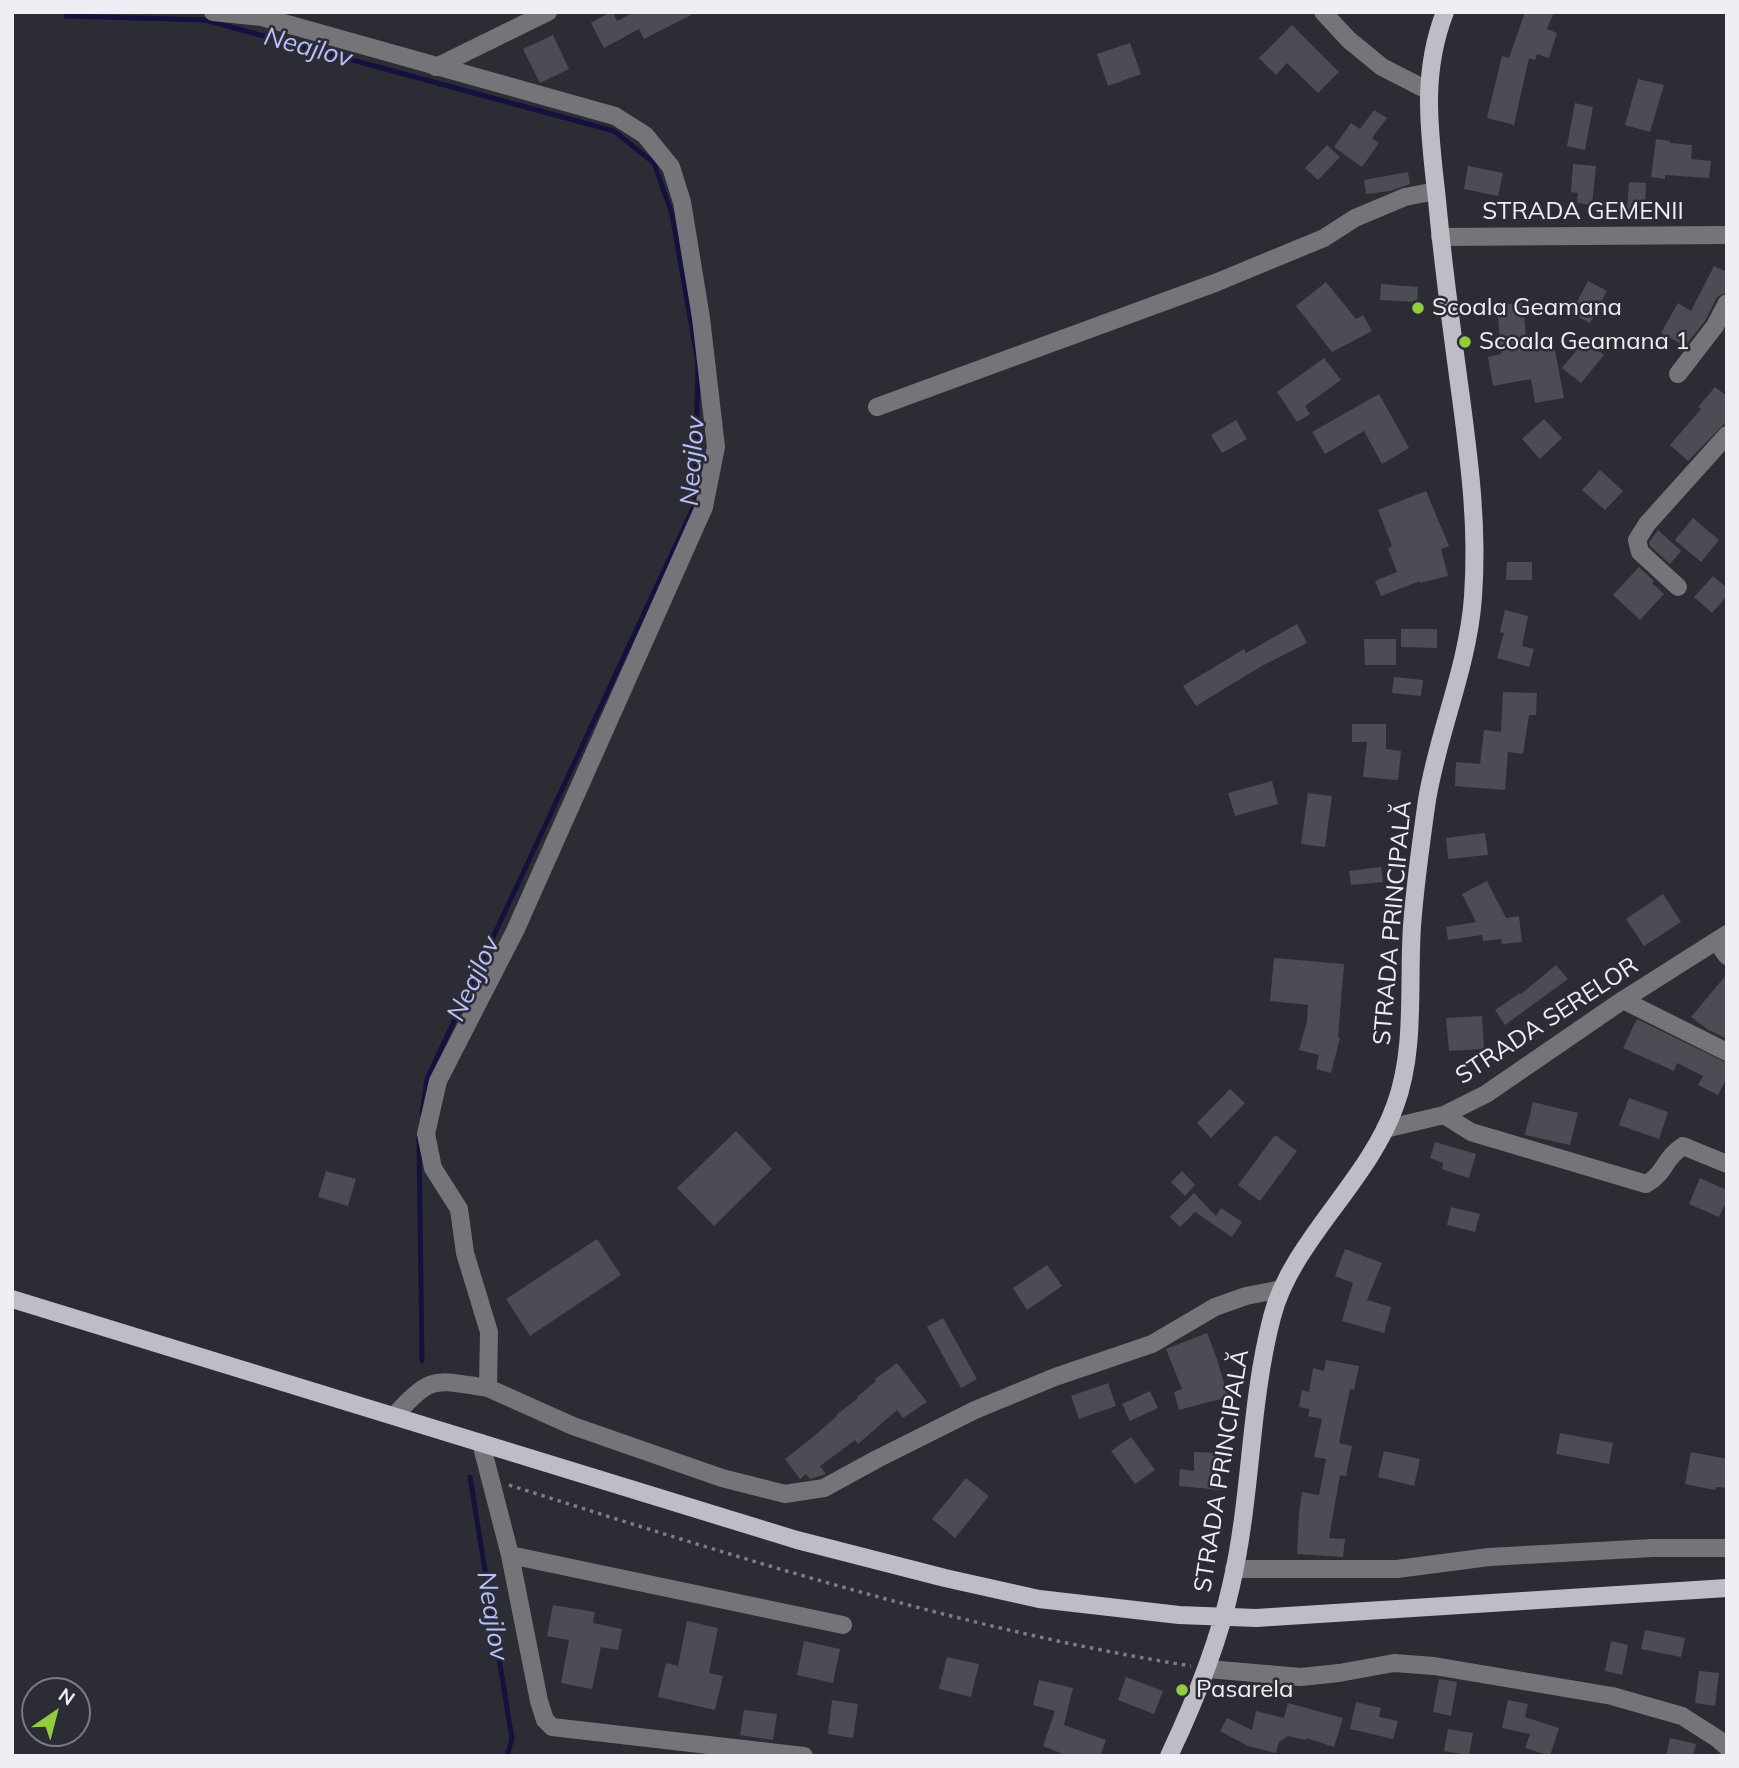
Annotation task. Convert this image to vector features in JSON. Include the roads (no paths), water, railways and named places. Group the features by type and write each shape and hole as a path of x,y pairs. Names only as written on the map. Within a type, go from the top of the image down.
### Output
{"main road":[{"name":"STRADA PRINCIPALĂ","path":"1170,1756 1208,1669 1234,1569 1260,1369 1273,1312 1297,1262 1368,1160 1385,1129 1396,1104 1404,1070 1408,1042 1412,925 1428,796 1465,652 1473,601 1476,529 1440,237 1427,90 1445,12"},
{"path":"12,1299 797,1540 1039,1599 1179,1615 1256,1618 1727,1588"}],"street":[{"path":"213,12 262,17 615,116 645,135 671,167 682,202 701,318 716,447 704,507 515,931 438,1081 426,1134 433,1168 459,1209 465,1253 489,1332 488,1388"},
{"path":"436,67 548,12"},
{"path":"1323,12 1349,40 1382,67 1427,90"},
{"path":"877,407 1215,283 1324,238 1355,218 1380,207 1405,197 1436,191"},
{"name":"STRADA GEMENII","path":"1440,237 1727,236"},
{"path":"1678,374 1715,326 1727,303"},
{"path":"1678,587 1640,552 1637,540 1647,524 1727,435"},
{"name":"STRADA SERELOR","path":"1385,1129 1444,1115 1486,1094 1623,1000 1723,944"},
{"path":"1623,1000 1727,1052"},
{"path":"1444,1115 1471,1132 1646,1184 1658,1178 1670,1154 1683,1146 1727,1164"},
{"path":"394,1416 420,1388 439,1381 488,1388 573,1426 722,1478 785,1494 824,1488 975,1410 1055,1377 1152,1344 1215,1307 1246,1296 1282,1289"},
{"path":"481,1443 510,1555 539,1701 545,1720 552,1727 804,1756"},
{"path":"1234,1569 1397,1569 1489,1557 1652,1548 1727,1548"},
{"path":"510,1555 843,1625"},
{"path":"1208,1669 1301,1677 1339,1673 1394,1662 1434,1666 1612,1696 1682,1716 1727,1747"}],"waterway":[{"name":"Neajlov","path":"66,16 205,20 614,131 654,163 672,214 698,363 695,504 427,1079 422,1114"},
{"name":"Neajlov","path":"419,1138 422,1361"},
{"name":"Neajlov","path":"470,1477 512,1739 507,1756"}],"place":[{"name":"Scoala Geamana","path":"1418,308"},
{"name":"Scoala Geamana 1","path":"1465,342"},
{"name":"Pasarela","path":"1182,1690"}]}
